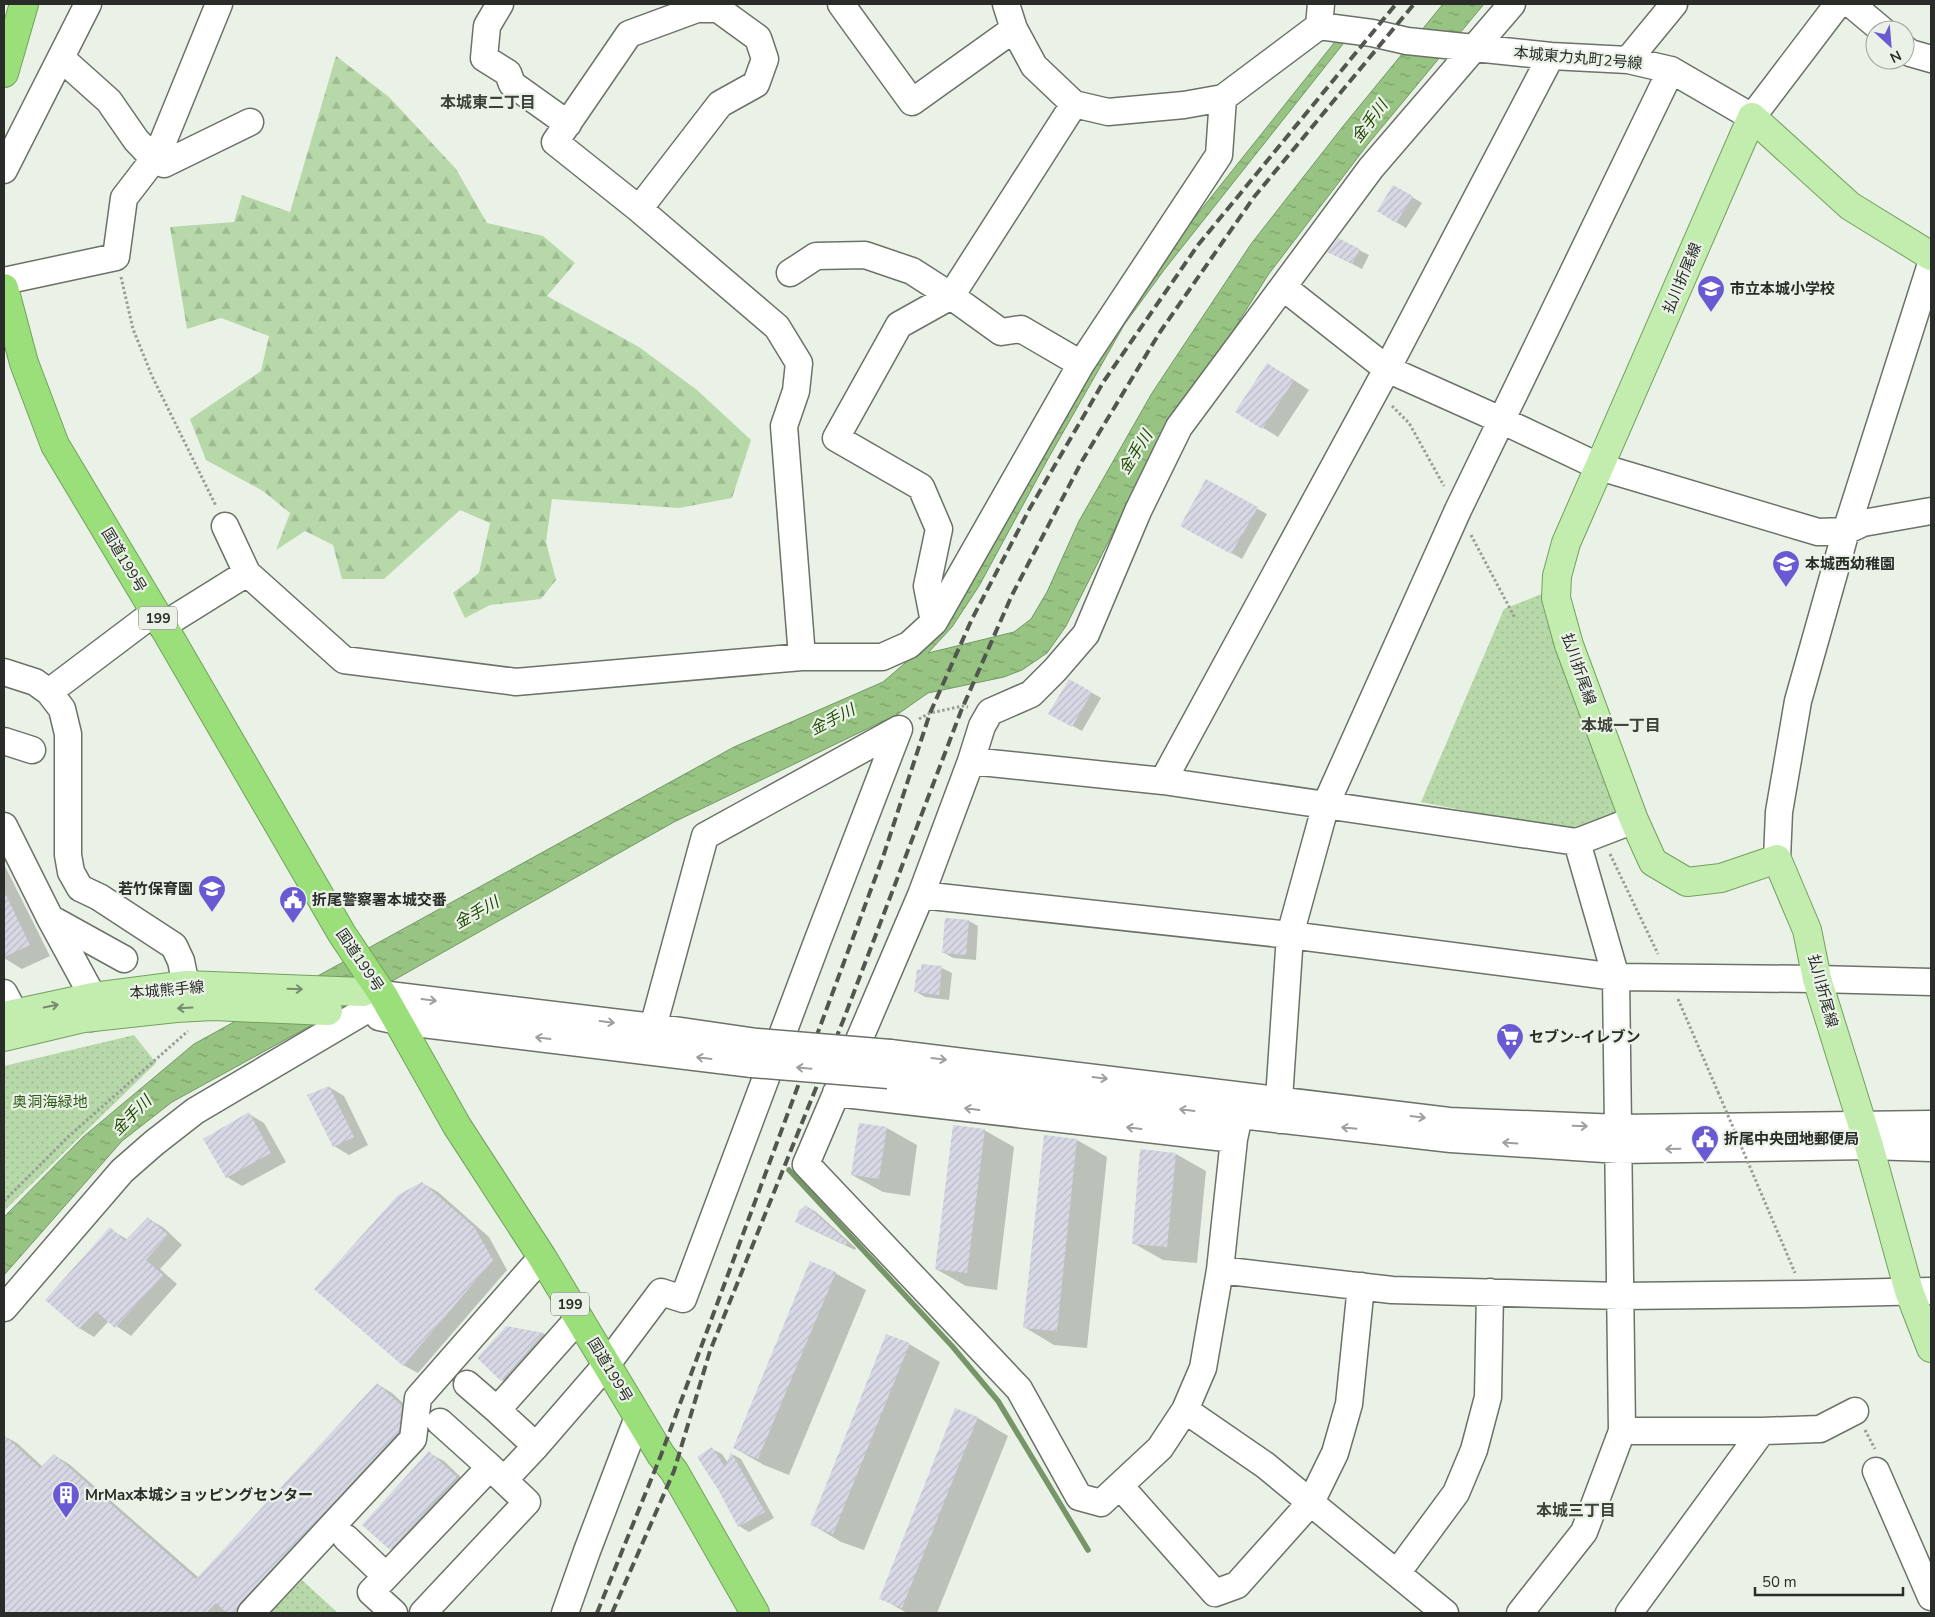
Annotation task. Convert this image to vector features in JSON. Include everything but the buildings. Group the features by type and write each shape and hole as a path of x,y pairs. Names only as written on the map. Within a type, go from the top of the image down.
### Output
{"highway":[{"path":"4,73 24,4"},
{"name":"国道199号","path":"4,288 24,363 55,445 159,619 342,934 369,1000 398,1021 457,1126 542,1256 661,1456 674,1471 755,1613"}],"main road":[{"path":"1752,117 1850,206 1931,256"},
{"name":"払川折尾線","path":"1752,117 1566,543 1557,576 1556,598 1569,645 1634,820 1653,862 1688,882 1721,878 1777,859 1807,930 1818,979 1865,1136 1920,1291 1931,1348"},
{"name":"本城熊手線","path":"8,1019 92,1008 186,985 231,1001 328,1011"},
{"name":"本城熊手線","path":"92,1008 176,1008 231,1001 369,1000"}],"street":[{"path":"4,170 88,4"},
{"path":"4,281 116,257 124,198 154,159 164,139 219,4"},
{"path":"500,4 487,26 484,58 508,73 512,84 568,124"},
{"path":"841,4 912,102 1014,29"},
{"path":"1006,4 1014,29 1034,66 1074,104 1108,112 1184,106 1223,98 1320,15"},
{"path":"1237,1127 1220,1270 1203,1368 1185,1410 1160,1448 1101,1503 1079,1497 1019,1390 806,1164 921,895 972,761 982,726 990,712 1031,694 1086,634 1138,510 1179,427 1462,47 1512,4"},
{"path":"1628,60 1674,4"},
{"path":"1752,117 1838,4"},
{"path":"1851,4 1870,20"},
{"path":"639,209 720,104 756,84 765,59 758,38 718,9 697,9 629,34 555,142 639,209 777,327 799,363 796,391 784,426 802,656"},
{"name":"本城東力丸町2号線","path":"1320,15 1372,33 1407,41 1552,56 1628,60 1671,70 1752,117"},
{"path":"1915,54 1931,59"},
{"path":"1163,781 1387,370 1552,56"},
{"path":"61,58 109,101 136,140 154,159 164,164 250,122"},
{"path":"1279,1109 1290,935 1326,804 1458,510 1671,70"},
{"path":"225,526 247,574 344,660 516,682 802,656 882,657 909,645 934,622 1081,364 1219,154 1223,98"},
{"path":"934,622 927,586 939,529 921,488 836,438 899,325 944,300 1074,104"},
{"path":"790,273 816,256 865,255 912,271 944,300 1001,332 1021,329 1081,364"},
{"path":"1777,859 1779,812 1798,701 1846,531 1931,264"},
{"path":"1283,287 1387,370 1501,420 1600,467 1818,532 1846,531 1863,523 1931,511"},
{"path":"49,692 159,619 247,574"},
{"path":"4,672 35,682 49,692 62,709 68,734 68,854 71,872 80,888 99,897 174,946 181,961 186,985"},
{"path":"653,1027 705,836 899,729"},
{"path":"394,1613 371,1592 497,1474 536,1446 607,1364 661,1292 683,1299 899,729"},
{"path":"4,741 32,750"},
{"path":"972,761 1163,781 1577,842 1634,820"},
{"path":"4,826 92,1008"},
{"path":"1520,1613 1584,1532 1622,1431 1616,977 1577,842"},
{"path":"921,895 1290,935 1616,977 1931,982"},
{"path":"50,918 124,959"},
{"path":"4,1308 122,1171 154,1142 195,1111 369,1000"},
{"path":"328,1011 369,1000 653,1027 755,1053"},
{"path":"398,1021 889,1064 1279,1109 1451,1139 1865,1136 1931,1124"},
{"path":"889,1064 1237,1127"},
{"path":"836,1093 1237,1127 1279,1109"},
{"path":"1865,1136 1931,1148"},
{"path":"251,1613 413,1439 418,1398 542,1256"},
{"path":"1220,1270 1392,1290 1620,1296 1920,1291"},
{"path":"1120,1486 1215,1592 1237,1585 1310,1502 1335,1453 1348,1404 1361,1286"},
{"path":"1397,1573 1456,1493 1474,1450 1488,1397 1490,1292"},
{"path":"497,1410 579,1318"},
{"path":"467,1384 536,1446"},
{"path":"1185,1410 1265,1465 1445,1613"},
{"path":"1622,1431 1762,1431 1820,1428 1855,1411"},
{"path":"565,1613 638,1417"},
{"path":"423,1613 528,1502 440,1422"},
{"path":"1629,1613 1762,1431"},
{"path":"1876,1471 1931,1597"},
{"path":"346,1538 386,1576"}],"path":[{"path":"116,257 133,329 152,376 225,526"},
{"path":"899,729 930,713 963,706 990,712"},
{"path":"4,1201 69,1136 168,1050 231,1001"},
{"path":"1718,1092 1804,1294"},
{"path":"1855,1411 1878,1456 1876,1471"}],"green space":[{"path":"336,56 389,97 456,169 487,223 543,236 575,263 547,296 639,347 697,390 751,440 732,498 679,508 552,499 546,542 556,580 541,599 490,605 465,618 453,593 479,573 490,523 460,510 384,579 342,579 333,545 305,531 276,550 290,513 263,491 206,460 190,419 261,371 269,336 221,318 187,329 170,227 234,222 242,195 290,212"},
{"path":"1544,593 1621,810 1574,832 1421,802 1504,609"},
{"name":"奥洞海緑地","path":"134,1035 156,1063 4,1211 4,1066"},
{"path":"302,1580 338,1613 270,1613"}],"water":[{"name":"金手川","path":"1443,4 1484,4 1368,144 1268,275 1140,479 1066,626 1047,653 1022,670 1004,677 928,693 898,714 674,822 394,980 172,1102 122,1141 4,1275 4,1217 83,1137 194,1044 734,747 883,682 918,652 1153,270 1338,38 1347,39 1164,270 1124,325 979,586 952,627 928,653 1014,632 1031,619 1047,592 1079,521 1152,393 1251,244 1344,125"}],"waterway":[{"path":"789,1170 952,1346 998,1401 1088,1550"}],"railway":[{"path":"597,1613 661,1455 883,857 930,713 972,619 1030,508 1104,381 1198,245 1396,4"},
{"path":"612,1613 674,1471 710,1351 843,1021 961,711 1012,595 1082,461 1160,332 1254,197 1414,4"}],"place":[{"name":"市立本城小学校","path":"1711,313"},
{"name":"本城西幼稚園","path":"1786,588"},
{"name":"若竹保育園","path":"212,913"},
{"name":"折尾警察署本城交番","path":"293,924"},
{"name":"セブン-イレブン","path":"1510,1061"},
{"name":"折尾中央団地郵便局","path":"1705,1163"},
{"name":"MrMax本城ショッピングセンター","path":"66,1519"}],"district":[{"name":"本城東二丁目","path":"488,102"},
{"name":"本城一丁目","path":"1621,725"},
{"name":"本城三丁目","path":"1576,1510"}]}
